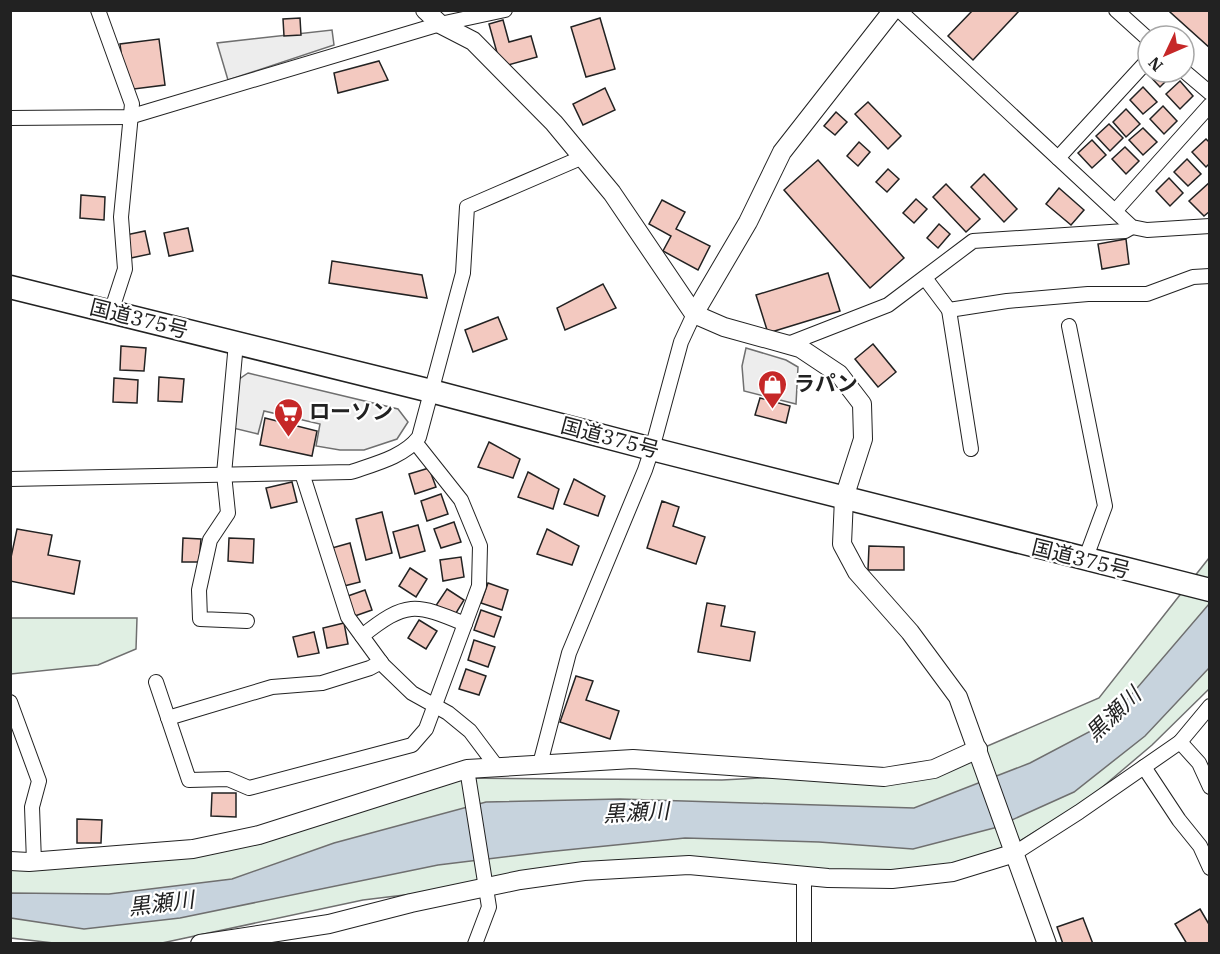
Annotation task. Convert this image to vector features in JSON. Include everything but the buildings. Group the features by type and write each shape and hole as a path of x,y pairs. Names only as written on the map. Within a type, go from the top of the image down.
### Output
{"highway":[{"name":"国道375号","path":"10,287 431,391 1201,589"}],"street":[{"path":"98,10 132,104 121,217 125,269 111,312"},
{"path":"425,10 440,24 473,41 554,123 612,193 694,314 724,327 800,348 839,374 862,404 863,439 844,498 842,544 857,572 910,632 958,697 1047,944"},
{"path":"10,118 129,117 440,24 505,10"},
{"path":"540,764 569,653 652,449 681,342 694,314 748,222 782,152 893,10"},
{"path":"898,10 1132,227 1147,230 1209,226"},
{"path":"1116,10 1136,28"},
{"path":"1058,158 1136,73"},
{"path":"1196,82 1209,93"},
{"path":"1116,210 1209,105"},
{"path":"10,479 351,472 412,447 419,436 463,273 467,207 583,157"},
{"path":"788,344 888,305 973,241 1125,231 1132,227"},
{"path":"949,310 1007,301 1076,295 1148,294 1193,276 1209,276"},
{"path":"925,278 949,310 971,449"},
{"path":"1069,326 1105,506 1085,560"},
{"path":"236,343 224,474 228,513 210,540 199,590 200,619 247,621"},
{"path":"156,682 189,780 228,779 249,788 412,745 426,729 479,586 480,546 461,500 415,442"},
{"path":"302,473 348,616 381,662 412,693 448,713 470,732 497,767"},
{"path":"362,636 383,619 407,608 432,610 465,624"},
{"path":"168,718 272,687 322,683 370,668 381,662"},
{"path":"10,702 39,781 32,807 34,862"},
{"path":"200,944 329,924 485,885 584,871 688,865 828,878 892,879 953,872 1015,853 1079,812 1180,742 1209,706"},
{"path":"1180,742 1200,763 1209,787"},
{"path":"10,861 34,862 193,849 260,835 497,767 633,759 884,777 934,769 978,749"},
{"path":"1144,767 1179,820 1200,846 1209,868"},
{"path":"468,774 489,906 475,944"},
{"path":"804,875 804,944"}],"green space":[{"path":"1209,558 1209,689 1152,745 1086,801 982,864 828,878 619,869 363,900 162,943 62,944 11,938 11,862 259,835 458,778 722,780 934,769 1099,698"},
{"path":"11,618 137,618 136,649 98,665 11,674"}],"shaded area":[{"path":"332,30 334,45 228,80 217,43"},
{"path":"746,348 786,360 798,367 796,404 744,391 742,366"},
{"path":"248,373 398,409 408,422 397,439 364,450 340,450 316,446 320,424 264,411 258,434 233,428 235,382"}],"water":[{"name":"黒瀬川","path":"1209,604 1209,668 1145,736 1074,792 994,828 913,849 819,842 685,838 438,865 180,918 84,929 11,918 10,893 109,894 232,879 334,843 486,802 620,799 914,808 1030,763 1108,722"}],"place":[{"name":"ラパン","path":"773,410"},
{"name":"ローソン","path":"288,438"}]}
